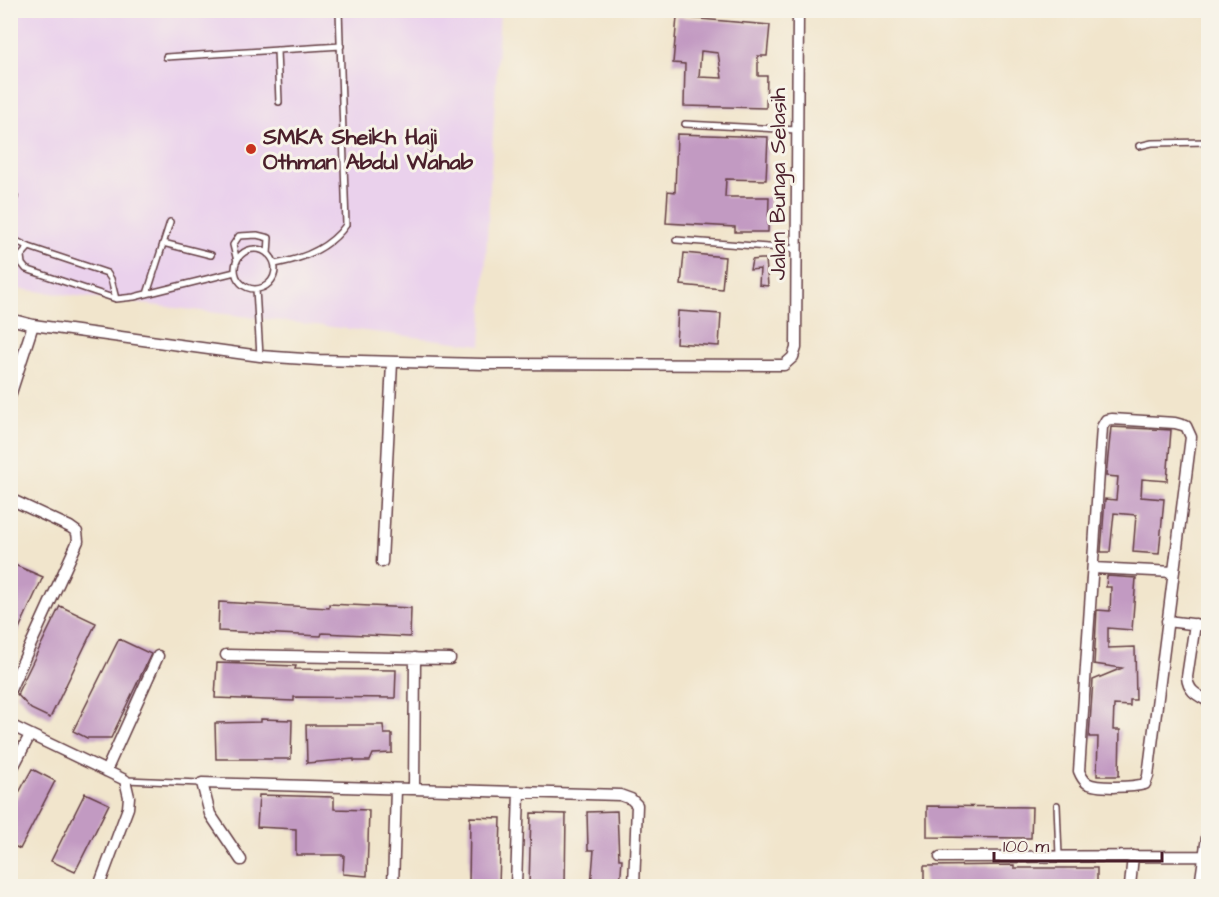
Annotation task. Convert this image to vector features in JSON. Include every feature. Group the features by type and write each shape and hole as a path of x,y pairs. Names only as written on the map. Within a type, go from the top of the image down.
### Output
{"street":[{"name":"Jalan Bunga Selasih","path":"392,363 784,365 793,357 796,348 798,10"},
{"path":"10,320 260,356 392,363 382,562"},
{"path":"10,396 33,325"},
{"path":"1106,420 1175,423 1186,426 1191,436 1174,572 1148,776 1145,784 1135,787 1090,785 1079,771 1102,427 1106,420"},
{"path":"10,499 70,527 77,532 78,541 10,690"},
{"path":"1093,568 1174,572"},
{"path":"1167,621 1209,626"},
{"path":"1195,624 1187,685 1194,693 1209,701"},
{"path":"226,655 450,658"},
{"path":"106,771 158,656"},
{"path":"414,789 415,658"},
{"path":"10,725 125,780 129,797 128,808 99,886"},
{"path":"10,773 30,735"},
{"path":"242,860 210,814 202,783 621,795 631,799 637,805 634,886"},
{"path":"393,886 396,789"},
{"path":"516,886 519,792"},
{"path":"1203,879 1204,856 1209,830"},
{"path":"1130,886 1133,856"},
{"path":"940,857 1204,856"}],"lane":[{"path":"275,264 297,260 325,246 346,225 339,10"},
{"path":"166,57 341,46"},
{"path":"277,50 279,102"},
{"path":"685,124 797,130"},
{"path":"1139,146 1152,143 1209,142"},
{"path":"10,208 15,197"},
{"path":"147,294 170,222"},
{"path":"237,261 245,252 257,249 268,254 275,264 275,273 272,281 265,287 256,289 246,287 239,281 235,272 237,261 233,245 239,236 257,235 269,238 268,254"},
{"path":"10,238 29,247 107,273 111,279 116,299"},
{"path":"676,240 795,249"},
{"path":"163,243 211,255"},
{"path":"29,247 21,256 22,264 26,269 116,299 147,294 235,272"},
{"path":"256,289 260,356"},
{"path":"125,780 202,783"},
{"path":"1057,805 1059,856"}],"shaded area":[{"name":"SMKA Sheikh Haji Othman Abdul Wahab","path":"11,11 500,11 481,345 11,288"}],"building":[{"path":"677,17 770,25 767,56 758,56 758,76 767,76 766,108 684,106 685,64 673,63","holes":["701,51 718,53 722,78 699,77"]},
{"path":"677,134 768,137 766,180 726,179 725,197 769,197 768,232 735,232 735,227 666,223 668,191 675,192"},
{"path":"684,253 725,257 722,289 681,285"},
{"path":"766,259 768,286 759,285 760,269 750,270 752,260"},
{"path":"678,311 721,314 719,346 676,343"},
{"path":"1111,427 1171,430 1167,481 1142,479 1141,497 1164,499 1159,554 1133,552 1136,515 1114,513 1110,552 1101,552 1105,499 1116,500 1118,477 1106,476"},
{"path":"10,563 43,577 10,648"},
{"path":"1107,576 1136,578 1132,630 1108,628 1108,648 1135,647 1136,700 1130,700 1130,706 1114,705 1113,730 1120,730 1119,776 1097,776 1098,737 1089,737 1093,680 1122,668 1094,664 1097,610 1110,611 1111,587 1106,587"},
{"path":"219,602 329,608 329,604 411,608 410,637 218,631"},
{"path":"60,606 96,623 50,718 31,709 17,694"},
{"path":"119,639 151,654 111,738 87,738 73,731"},
{"path":"217,663 296,666 295,669 396,670 395,698 294,697 294,701 215,698"},
{"path":"261,719 292,720 291,759 216,759 215,723 261,722"},
{"path":"306,725 383,725 384,734 392,734 392,753 373,754 370,761 354,761 354,759 307,763"},
{"path":"32,769 55,781 20,849 10,844 10,809"},
{"path":"85,793 109,804 75,872 51,861"},
{"path":"259,795 334,797 334,809 369,810 367,876 343,874 344,855 296,855 296,829 257,827"},
{"path":"927,806 1032,807 1031,838 927,837"},
{"path":"617,811 619,859 622,859 620,886 591,886 594,850 588,850 587,812"},
{"path":"531,813 566,814 565,886 529,886"},
{"path":"470,817 501,818 499,886 469,886"},
{"path":"1014,865 1014,868 1097,868 1097,886 924,886 924,866"}],"place":[{"name":"SMKA Sheikh Haji Othman Abdul Wahab","path":"251,149"}]}
